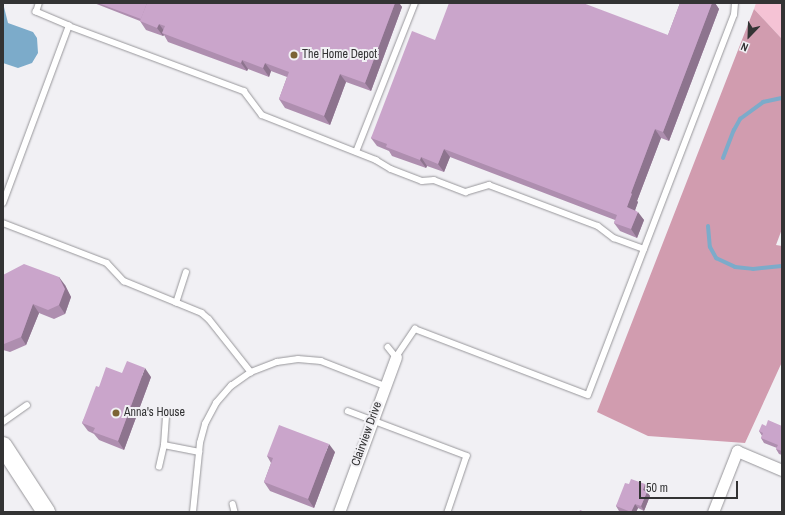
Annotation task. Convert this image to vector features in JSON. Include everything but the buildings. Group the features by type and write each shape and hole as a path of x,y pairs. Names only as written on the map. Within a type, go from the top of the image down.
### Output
{"main road":[{"path":"3,446 46,512"},
{"path":"3,464 8,465 20,473"}],"street":[{"name":"Clairview Drive","path":"338,512 396,357"},
{"path":"713,512 737,451 782,470"}],"lane":[{"path":"39,3 36,12 69,26 244,91 262,115 376,160 391,169 422,181 434,180 466,192 489,185 598,226 614,238 644,249"},
{"path":"356,152 415,3"},
{"path":"388,347 396,357 415,329 588,396 734,15 735,3"},
{"path":"3,203 69,26"},
{"path":"3,223 107,263 124,281 202,313 209,319 251,372"},
{"path":"176,303 186,273"},
{"path":"193,512 199,452 205,424 216,403 231,386 251,372 277,362 298,359 322,361 385,386"},
{"path":"3,422 28,405"},
{"path":"348,411 468,456 448,512"},
{"path":"159,467 164,445 166,418"},
{"path":"164,445 199,452"},
{"path":"233,504 235,512"}],"shaded area":[{"path":"756,3 782,3 782,39 754,9"},
{"path":"754,9 782,39 782,229 776,245 782,246 782,362 745,443 648,436 597,412"}],"water":[{"path":"3,3 8,23 33,32 37,38 38,53 32,63 18,68 3,63"}],"waterway":[{"path":"723,158 740,119 763,102 782,98"},
{"path":"708,226 710,247 716,258 735,267 753,269 782,266"}],"place":[{"name":"The Home Depot","path":"294,55"},
{"name":"Anna's House","path":"116,413"}]}
